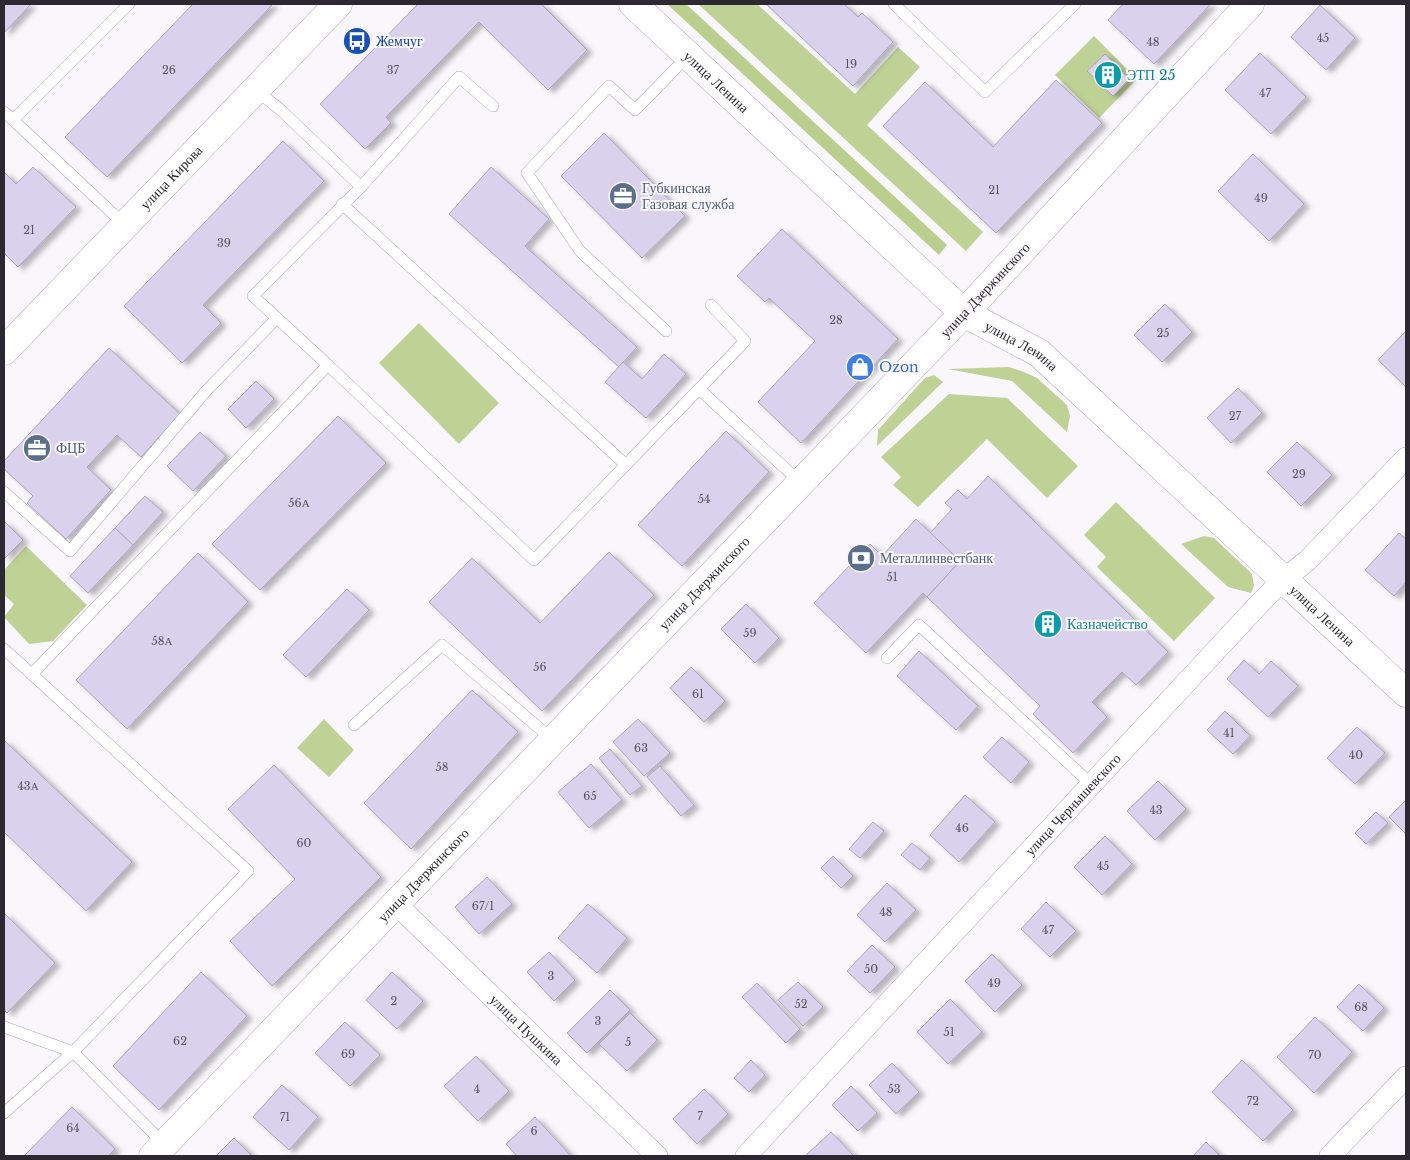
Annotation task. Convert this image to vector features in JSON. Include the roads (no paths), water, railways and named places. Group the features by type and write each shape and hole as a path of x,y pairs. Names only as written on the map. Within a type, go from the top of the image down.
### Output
{"main road":[{"name":"улица Кирова","path":"4,351 338,4"},
{"name":"улица Ленина","path":"633,4 964,313 1039,354 1406,693"},
{"name":"улица Дзержинского","path":"159,1150 964,313 1250,4"}],"street":[{"name":"улица Чернышевского","path":"746,1156 1284,579 1307,561 1406,458"},
{"name":"улица Пушкина","path":"396,904 657,1156"},
{"path":"1330,1156 1406,1077"}],"lane":[{"path":"13,120 129,4"},
{"path":"894,4 985,92 1074,4"},
{"path":"666,331 580,251 527,172 609,86 635,110 688,56"},
{"path":"493,106 459,77 361,187 342,204 253,296 534,560 745,341 712,305"},
{"path":"256,90 282,111 361,187"},
{"path":"4,112 125,225"},
{"path":"342,204 626,465"},
{"path":"4,492 70,551 207,390 276,319"},
{"path":"32,674 328,365"},
{"path":"699,389 801,483"},
{"path":"886,658 919,625 1091,784"},
{"path":"354,725 442,645 553,740"},
{"path":"4,649 248,871 73,1052 4,1113"},
{"path":"4,1027 73,1052 159,1150"}],"place":[{"name":"Жемчуг","path":"357,41"},
{"name":"ЭТП 25","path":"1108,75"},
{"name":"Губкинская Газовая служба","path":"623,196"},
{"name":"Ozon","path":"860,367"},
{"name":"ФЦБ","path":"37,448"},
{"name":"Металлинвестбанк","path":"861,558"},
{"name":"Казначейство","path":"1048,624"}]}
